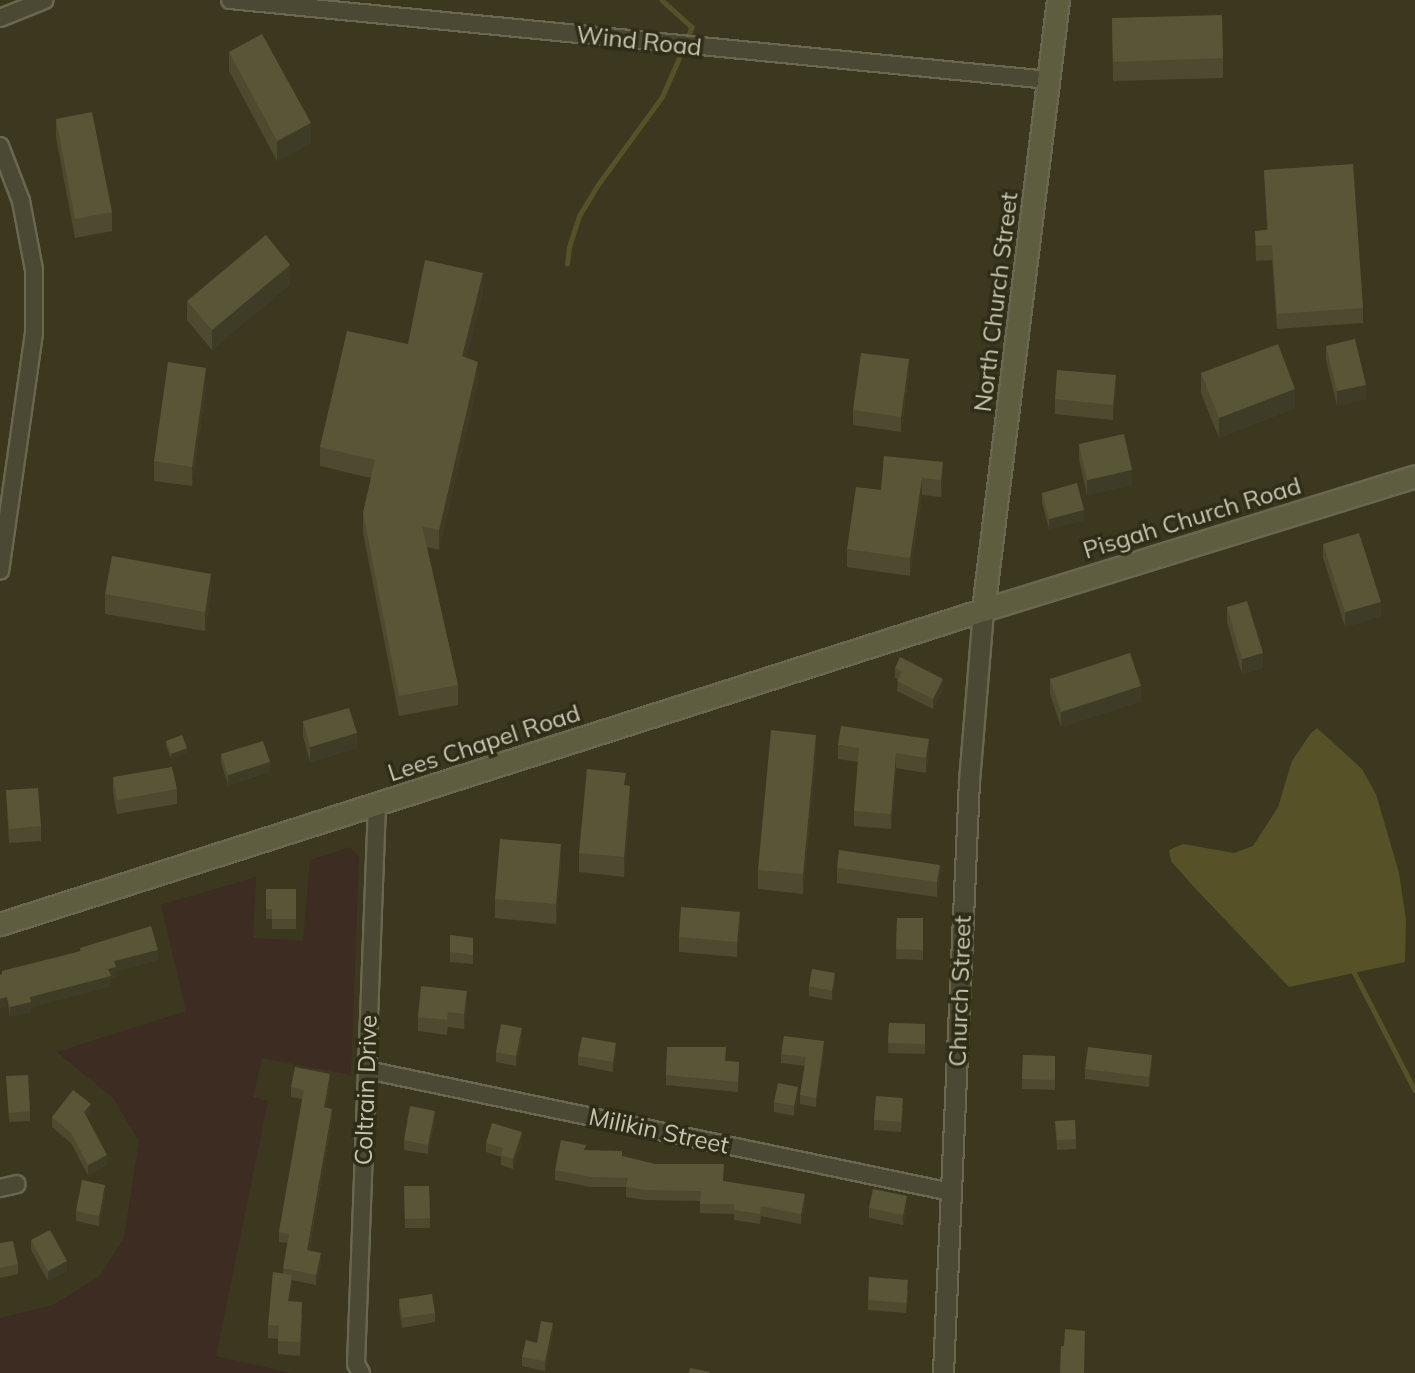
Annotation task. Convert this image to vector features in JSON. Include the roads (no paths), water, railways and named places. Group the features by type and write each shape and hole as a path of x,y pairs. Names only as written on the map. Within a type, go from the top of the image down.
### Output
{"main road":[{"name":"North Church Street","path":"983,610 1058,0"},
{"name":"Pisgah Church Road","path":"983,610 1415,476"},
{"name":"Lees Chapel Road","path":"0,924 983,610"}],"street":[{"path":"0,18 45,0"},
{"name":"Wind Road","path":"230,0 1049,80"},
{"path":"0,146 21,201 34,270 34,333 0,571"},
{"name":"Church Street","path":"943,1373 969,782 983,610"},
{"name":"Coltrain Drive","path":"361,1373 356,1364 377,805"},
{"name":"Milikin Street","path":"367,1070 951,1192"},
{"path":"0,1188 17,1184"}],"waterway":[{"path":"662,0 692,27 687,41"},
{"path":"567,264 569,247 579,216 597,186 662,97 683,49"},
{"path":"1352,968 1415,1090"}]}
